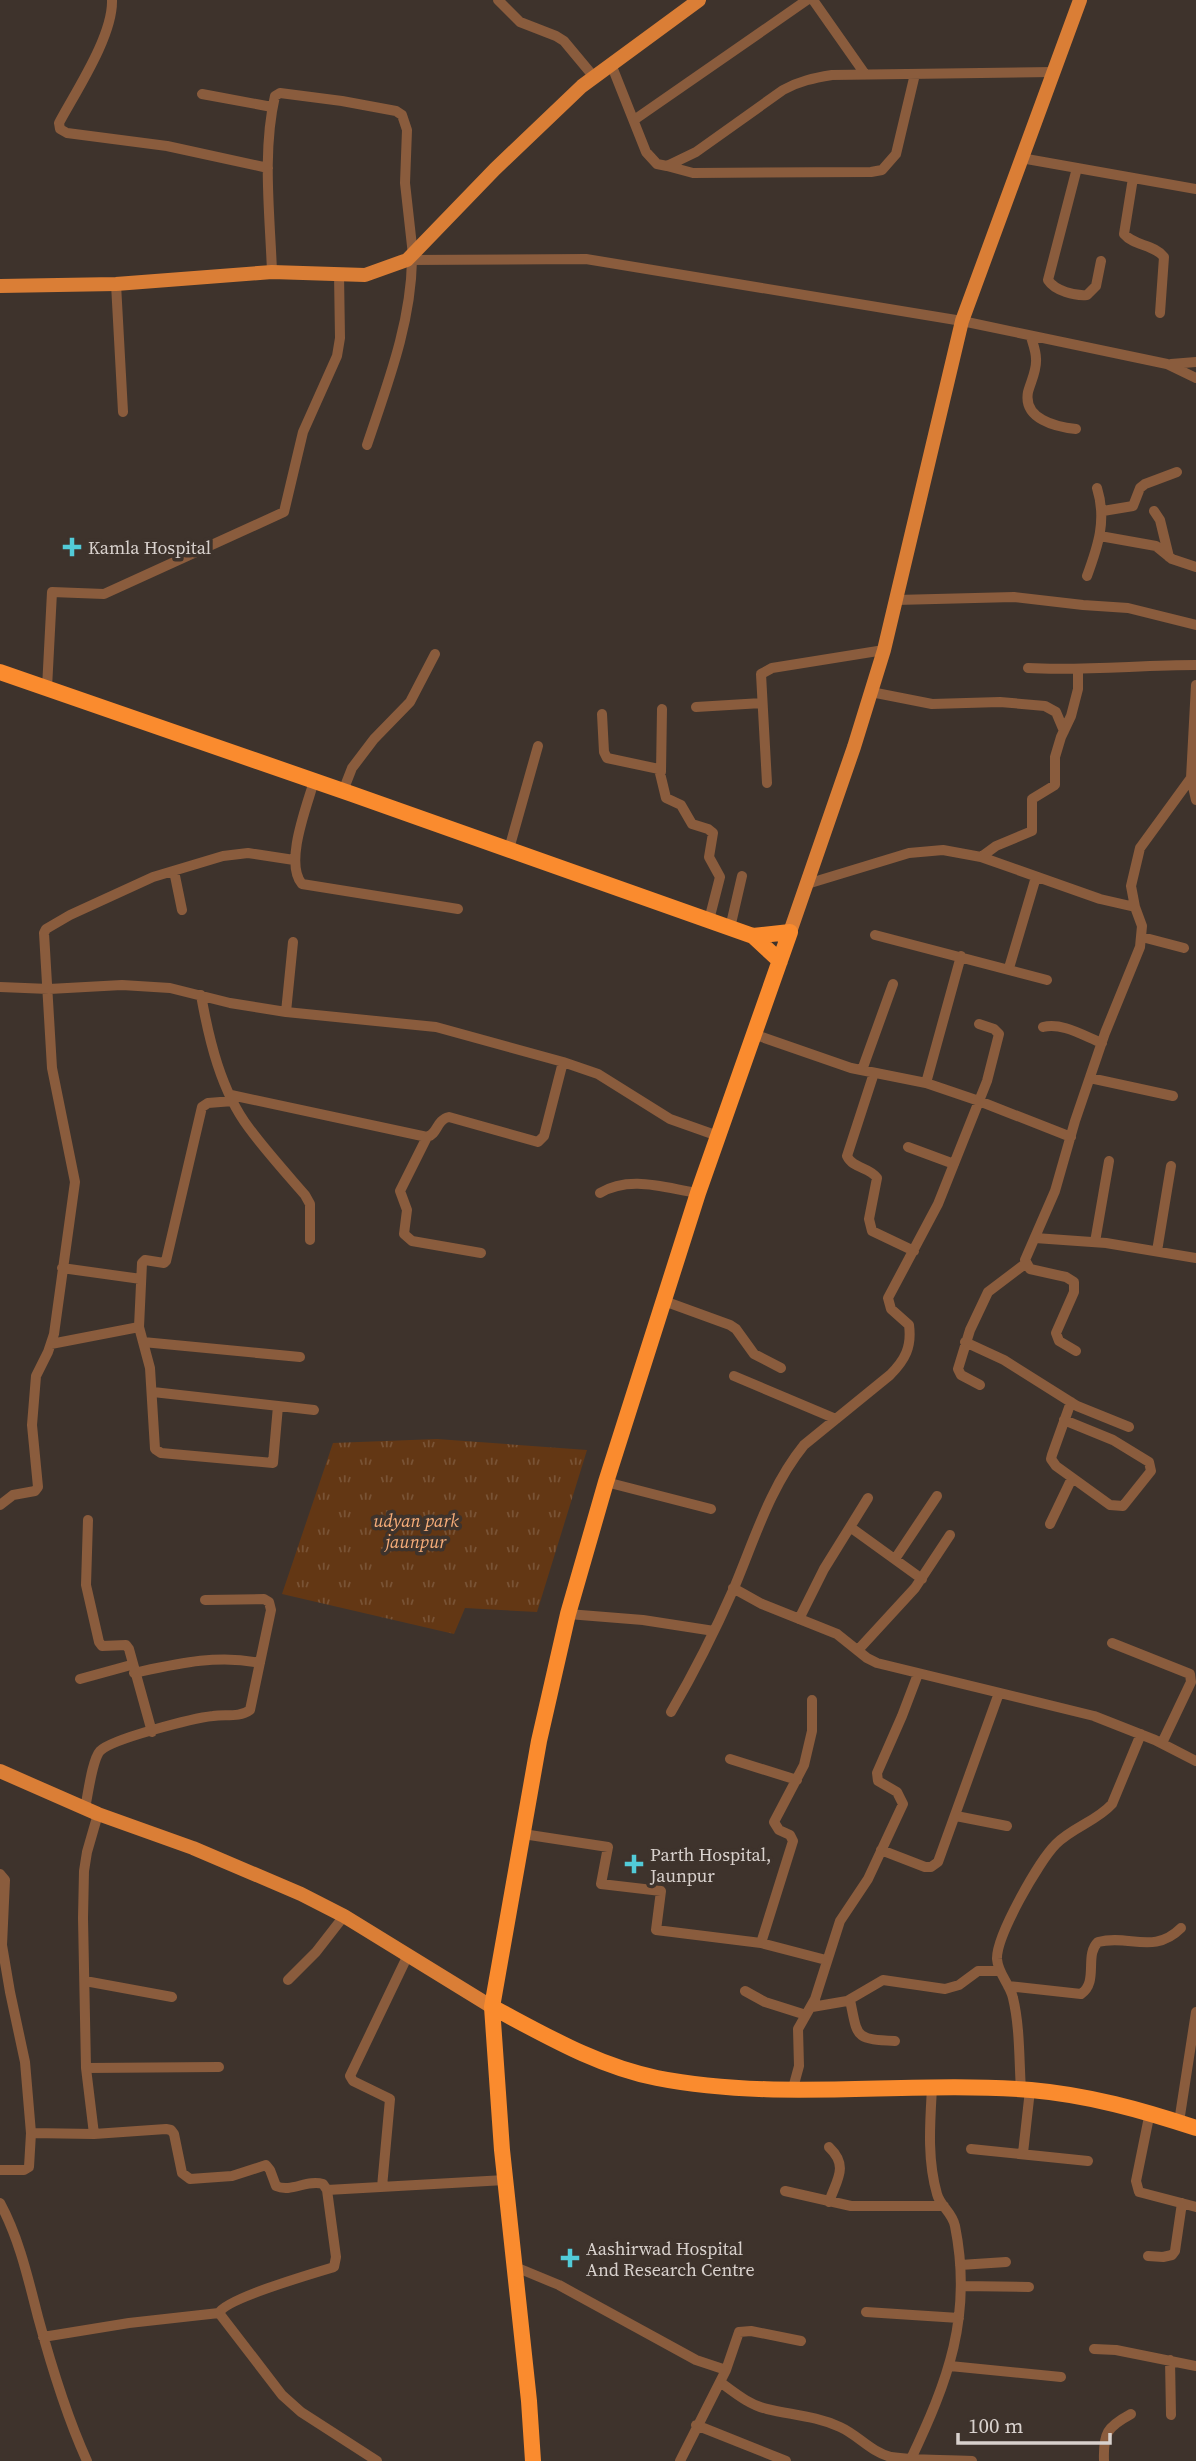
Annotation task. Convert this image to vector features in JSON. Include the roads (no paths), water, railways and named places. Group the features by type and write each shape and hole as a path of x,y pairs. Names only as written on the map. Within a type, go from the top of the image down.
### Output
{"highway":[{"path":"0,672 753,936 780,961"},
{"path":"533,2461 528,2388 505,2180 492,2007 539,1741 568,1614 606,1482 698,1193 790,932 753,936"},
{"path":"492,2007 565,2046 614,2067 641,2074 712,2086 1025,2090 1073,2095 1150,2112 1196,2128"}],"main road":[{"path":"0,286 116,284 272,272 365,275 411,258 495,169 594,77 699,0"},
{"path":"790,932 884,650 962,321 1080,0"},
{"path":"0,1771 92,1811 255,1874 344,1916 492,2007"}],"street":[{"path":"112,0 112,13 105,37 59,123 60,129 67,133 167,146 268,168"},
{"path":"498,0 520,22 564,41 594,77"},
{"path":"634,120 807,0"},
{"path":"813,0 865,74"},
{"path":"611,64 646,152 652,160 693,173 882,170 896,154 915,74"},
{"path":"667,166 696,152 797,82 832,75 1053,72"},
{"path":"272,272 268,168 275,96 286,93 342,101 396,111 402,115 407,130 405,183 411,289 402,333 367,445"},
{"path":"202,94 272,107"},
{"path":"1021,158 1196,189"},
{"path":"1077,168 1048,281 1051,285 1069,292 1087,295 1096,286 1101,261"},
{"path":"1133,178 1124,234 1129,240 1157,250 1164,257 1160,313"},
{"path":"411,258 586,259 962,321 1167,364 1196,362"},
{"path":"47,688 52,592 104,594 284,512 303,432 337,356 340,338 339,274"},
{"path":"116,284 123,412"},
{"path":"1031,337 1036,361 1028,394 1029,405 1046,423 1076,429"},
{"path":"1167,364 1196,379"},
{"path":"1102,511 1133,506 1140,488 1145,484 1177,472"},
{"path":"1087,576 1100,536 1102,511 1097,488"},
{"path":"1154,512 1160,520 1169,557"},
{"path":"1100,536 1156,546 1178,562 1196,567"},
{"path":"896,600 1014,597 1128,608 1196,625"},
{"path":"767,783 760,680 765,670 884,650"},
{"path":"343,791 352,768 374,739 410,702 435,654"},
{"path":"1028,668 1078,670 1131,665 1196,664"},
{"path":"981,857 996,846 1032,831 1032,799 1055,785 1055,757 1071,716 1078,670"},
{"path":"1196,685 1191,778 1196,800"},
{"path":"871,692 932,704 1000,702 1045,706 1056,712 1065,731"},
{"path":"696,707 762,702"},
{"path":"662,709 661,772 666,798 681,806 692,824 713,832 709,857 720,877 709,920"},
{"path":"602,714 604,752 607,758 657,768 661,772"},
{"path":"509,849 538,746"},
{"path":"980,1385 958,1372 958,1362 988,1292 1025,1264 1055,1191 1090,1078 1142,937 1142,926 1131,886 1140,848 1191,778"},
{"path":"314,781 293,860 296,878 302,884 457,909"},
{"path":"807,884 917,852 943,850 981,857 1100,899 1135,907"},
{"path":"0,1505 13,1495 35,1491 38,1487 32,1425 36,1376 51,1344 75,1182 52,1068 44,933 46,929 70,915 153,877 235,853 293,860"},
{"path":"174,871 182,910"},
{"path":"730,928 742,876"},
{"path":"1009,968 1036,877"},
{"path":"875,935 1047,980"},
{"path":"1142,937 1184,948"},
{"path":"286,1012 293,942"},
{"path":"926,1083 961,956"},
{"path":"862,1070 893,984"},
{"path":"0,986 49,989 122,985 170,988 230,1003 286,1012 436,1027 598,1074 670,1119 719,1136"},
{"path":"201,995 212,1051 232,1098 248,1127 310,1204 310,1240"},
{"path":"671,1712 695,1672 781,1478 804,1445 890,1375 908,1353 909,1325 891,1309 888,1302 954,1164 1000,1039 998,1031 979,1024"},
{"path":"1042,1027 1062,1027 1102,1043"},
{"path":"754,1034 862,1070 926,1083 1070,1137"},
{"path":"481,1253 412,1241 404,1234 407,1210 400,1191 426,1137 433,1133 438,1122 449,1117 534,1142 541,1140 547,1127 563,1062"},
{"path":"874,1073 847,1156 850,1162 872,1172 877,1178 869,1219 872,1231 914,1251"},
{"path":"1090,1078 1173,1096"},
{"path":"278,1406 273,1463 156,1451 150,1368 139,1327 143,1261 166,1261 202,1107 208,1103 232,1098 426,1137"},
{"path":"908,1147 954,1164"},
{"path":"1095,1242 1109,1161"},
{"path":"1157,1251 1171,1166"},
{"path":"600,1193 617,1185 638,1183 698,1193"},
{"path":"1035,1238 1095,1242 1196,1258"},
{"path":"1025,1264 1030,1269 1066,1277 1074,1282 1074,1292 1056,1334 1059,1341 1076,1351"},
{"path":"62,1268 141,1279"},
{"path":"664,1301 730,1325 754,1354 781,1367"},
{"path":"51,1344 139,1327"},
{"path":"143,1342 300,1357"},
{"path":"965,1342 995,1355 1071,1402 1129,1427"},
{"path":"734,1376 836,1419"},
{"path":"153,1392 314,1410"},
{"path":"1064,1420 1113,1440 1144,1458 1150,1466 1148,1475 1127,1502 1119,1507 1110,1505 1051,1460 1064,1420 1071,1402"},
{"path":"1050,1524 1072,1478"},
{"path":"606,1482 710,1509"},
{"path":"895,1559 937,1496"},
{"path":"799,1619 824,1569 868,1498"},
{"path":"88,1520 86,1585 99,1642 102,1646 126,1645 152,1732"},
{"path":"850,1527 922,1578"},
{"path":"858,1650 922,1578 950,1535"},
{"path":"733,1588 762,1604 837,1634 877,1663 1094,1716 1162,1743 1196,1761"},
{"path":"93,2134 86,2068 84,1871 99,1752 120,1741 152,1732 213,1716 246,1713 252,1705 271,1610 269,1602 264,1599 205,1600"},
{"path":"568,1614 643,1620 714,1631"},
{"path":"1112,1643 1190,1674 1191,1682 1162,1743"},
{"path":"80,1679 211,1659 236,1658 260,1662"},
{"path":"793,2088 799,2066 798,2029 809,2011 840,1922 868,1879 903,1804 897,1792 878,1782 877,1773 918,1674"},
{"path":"881,1850 925,1867 931,1867 938,1862 999,1693"},
{"path":"761,1943 793,1841 790,1835 779,1829 774,1822 797,1780 810,1747 812,1700"},
{"path":"1023,2153 1025,2090 1014,2002 997,1961 999,1943 1044,1858 1073,1829 1107,1810 1112,1804 1141,1734"},
{"path":"730,1759 797,1780"},
{"path":"956,1816 1007,1826"},
{"path":"523,1834 608,1847 601,1884 661,1891 656,1930 761,1943 826,1961"},
{"path":"0,1874 5,1880 2,1945 24,2062 31,2133 29,2168 0,2170"},
{"path":"288,1980 316,1952 344,1916"},
{"path":"1008,1986 1081,1994 1089,1986 1095,1944 1104,1940 1153,1943 1170,1938 1181,1928"},
{"path":"382,2187 390,2099 353,2081 350,2076 408,1955"},
{"path":"745,1991 765,2002 809,2011 850,2000 883,1980 945,1989 959,1985 978,1971 1000,1971"},
{"path":"85,1981 172,1997"},
{"path":"850,2000 861,2037 867,2040 895,2041"},
{"path":"1179,2122 1196,2012"},
{"path":"86,2068 219,2067"},
{"path":"911,2460 950,2367 959,2318 961,2286 955,2225 950,2212 938,2197 932,2168 932,2088"},
{"path":"1150,2112 1137,2187 1139,2192 1196,2207"},
{"path":"31,2133 93,2134 171,2130 185,2177 190,2179 232,2176 266,2165 276,2186 282,2189 310,2182 323,2183 327,2190 336,2258 334,2267 247,2296 223,2307 219,2313 43,2336"},
{"path":"829,2147 840,2157 841,2167 829,2202"},
{"path":"971,2149 1088,2161"},
{"path":"327,2190 505,2180"},
{"path":"785,2191 863,2207 944,2206"},
{"path":"0,2203 10,2221 43,2336 87,2461"},
{"path":"1148,2256 1163,2258 1175,2251 1182,2203"},
{"path":"960,2264 1006,2262"},
{"path":"513,2266 559,2285 696,2360 726,2370"},
{"path":"961,2286 1029,2287"},
{"path":"866,2312 959,2318"},
{"path":"219,2313 282,2395 301,2412 377,2461"},
{"path":"680,2461 726,2370 739,2332 751,2331 801,2341"},
{"path":"1094,2349 1196,2366"},
{"path":"1170,2360 1171,2415"},
{"path":"950,2367 1061,2377"},
{"path":"720,2382 765,2409 827,2421 886,2456 911,2460 972,2461"},
{"path":"1104,2461 1105,2438 1109,2429 1131,2414"},
{"path":"696,2426 786,2461"}],"place":[{"name":"Kamla Hospital","path":"72,547"},
{"name":"Parth Hospital, Jaunpur","path":"634,1864"},
{"name":"Aashirwad Hospital And Research Centre","path":"570,2258"}],"park label":[{"name":"udyan park jaunpur","path":"416,1530"}]}
